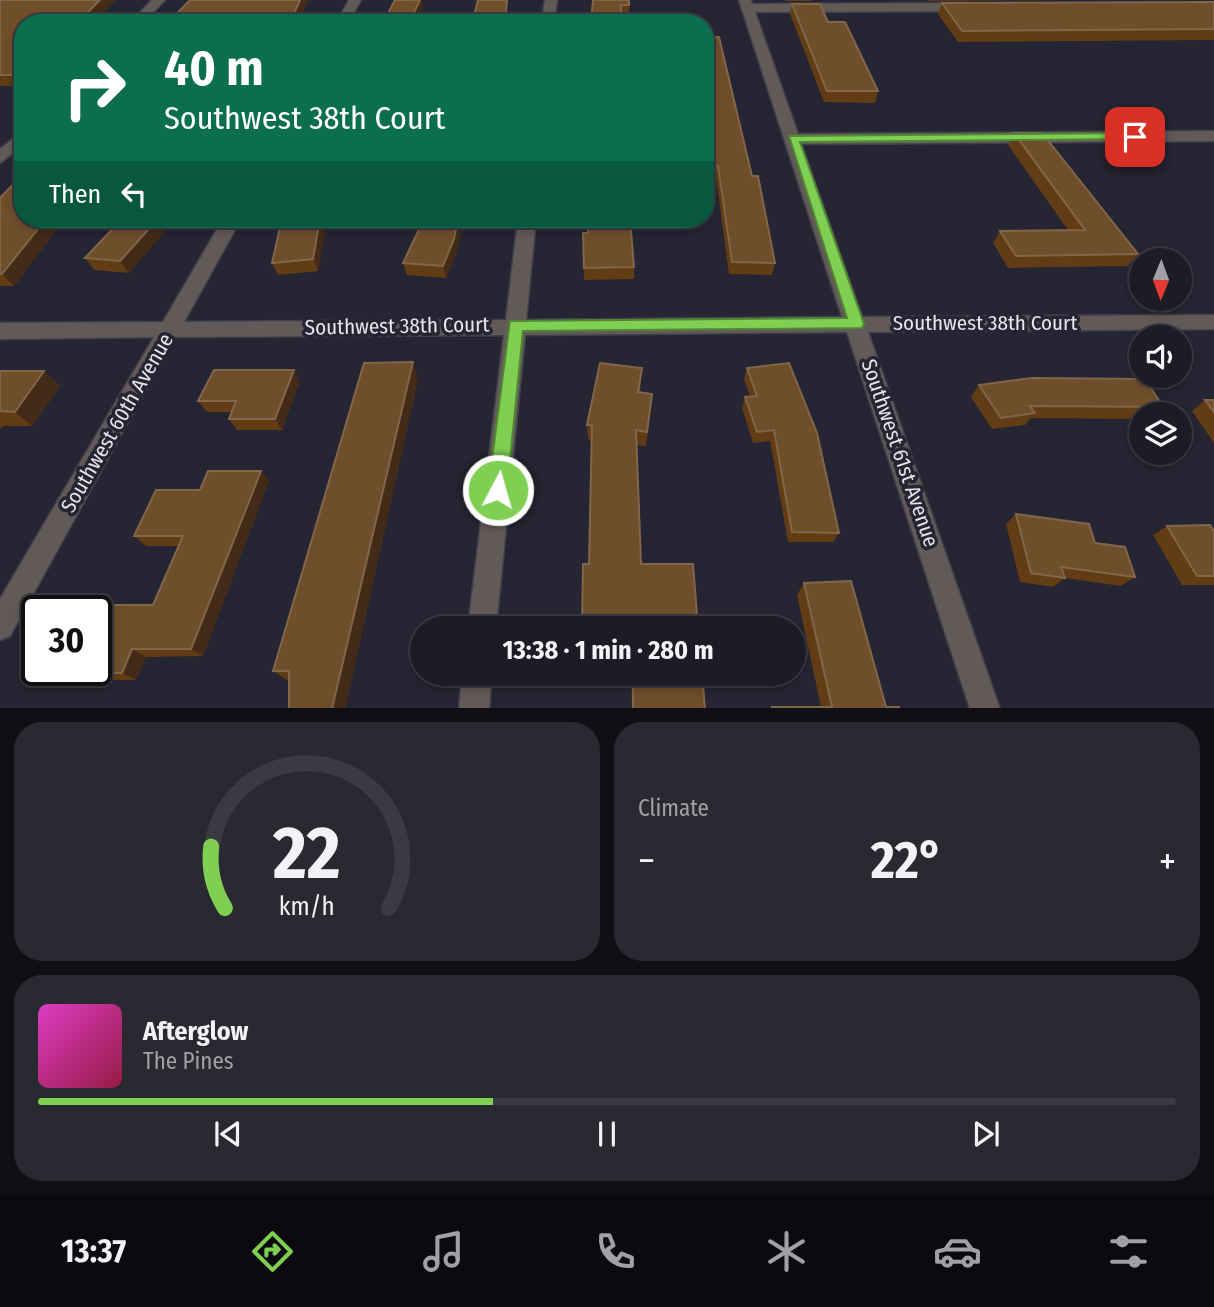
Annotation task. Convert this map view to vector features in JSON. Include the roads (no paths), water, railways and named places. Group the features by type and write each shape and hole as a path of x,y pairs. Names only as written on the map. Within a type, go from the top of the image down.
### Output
{"street":[{"path":"145,14 159,0"},
{"path":"746,4 977,7"},
{"name":"Southwest 61st Avenue","path":"746,4 857,324 985,708"},
{"path":"793,139 1214,136"},
{"path":"0,158 14,145"},
{"name":"Southwest 60th Avenue","path":"0,626 227,228"},
{"path":"483,616 526,228"},
{"name":"Southwest 38th Court","path":"0,331 516,325 1214,322"},
{"path":"474,708 476,686"}]}
